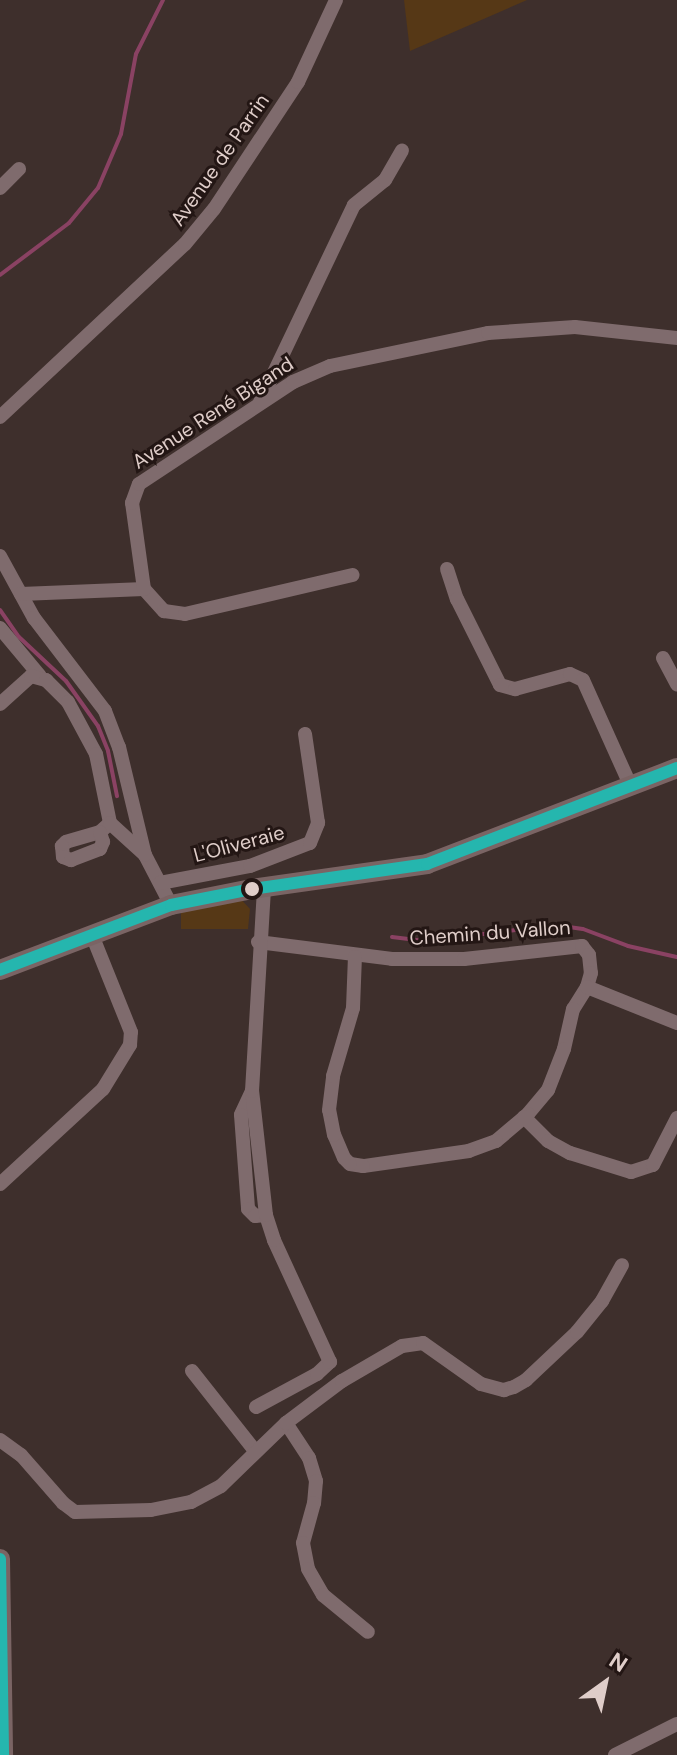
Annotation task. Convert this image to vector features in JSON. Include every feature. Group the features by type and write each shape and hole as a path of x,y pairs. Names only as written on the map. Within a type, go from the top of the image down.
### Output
{"main road":[{"path":"0,970 171,905 427,864 677,768"},
{"path":"0,1559 3,1755"}],"street":[{"name":"Avenue de Parrin","path":"0,417 185,244 214,209 298,82 336,0"},
{"path":"260,402 354,205 385,180 402,150"},
{"path":"0,188 19,169"},
{"name":"Avenue René Bigand","path":"144,589 132,503 135,489 144,480 293,382 330,366 488,333 575,327 677,338"},
{"path":"0,556 34,618 105,711 119,747 145,855 171,905"},
{"path":"447,569 457,599 500,685 515,689 570,674 583,680 631,787"},
{"path":"21,594 144,589 164,611 185,614 353,575"},
{"path":"0,628 40,676 68,702 92,743 105,827 103,842 100,849 71,860 63,857 61,850 66,842 105,827"},
{"path":"663,658 677,684"},
{"path":"0,704 25,678 40,676"},
{"name":"L'Oliveraie","path":"160,883 250,866 310,843 318,823 305,734"},
{"path":"105,827 145,855"},
{"path":"256,1407 317,1374 330,1362 279,1253 266,1215 252,1091 258,942 264,888"},
{"path":"0,1184 103,1089 130,1045 131,1032 92,935"},
{"name":"Chemin du Vallon","path":"258,942 355,957 464,959 582,946 589,955 587,987"},
{"path":"355,957 353,1008 333,1076 329,1110 336,1141 350,1164 363,1166 481,1148 496,1141 524,1117 552,1082 573,1009 587,987 677,1023"},
{"path":"524,1117 548,1141 570,1153 631,1172 653,1165 677,1118"},
{"path":"0,1440 21,1455 63,1503 82,1513 151,1510 191,1502 221,1486 286,1423 342,1381 412,1343 432,1348 481,1384 504,1390 514,1387 535,1373 577,1332 602,1301 622,1265"},
{"path":"192,1371 256,1452"},
{"path":"286,1423 309,1458 316,1481 314,1503 303,1543 308,1569 323,1595 368,1632"},
{"path":"615,1755 677,1724"}],"shaded area":[{"path":"404,0 527,0 410,51"},
{"path":"238,896 250,909 248,929 181,929 181,910"}],"waterway":[{"path":"0,275 69,223 98,188 121,134 136,54 163,0"},
{"path":"0,610 19,637 66,681 98,726 108,751 117,796"},
{"path":"392,937 427,941 555,925 583,929 628,946 677,957"}],"transit line":[{"path":"0,970 171,905 252,889 427,864 677,768"},
{"path":"0,1559 3,1755"}]}
